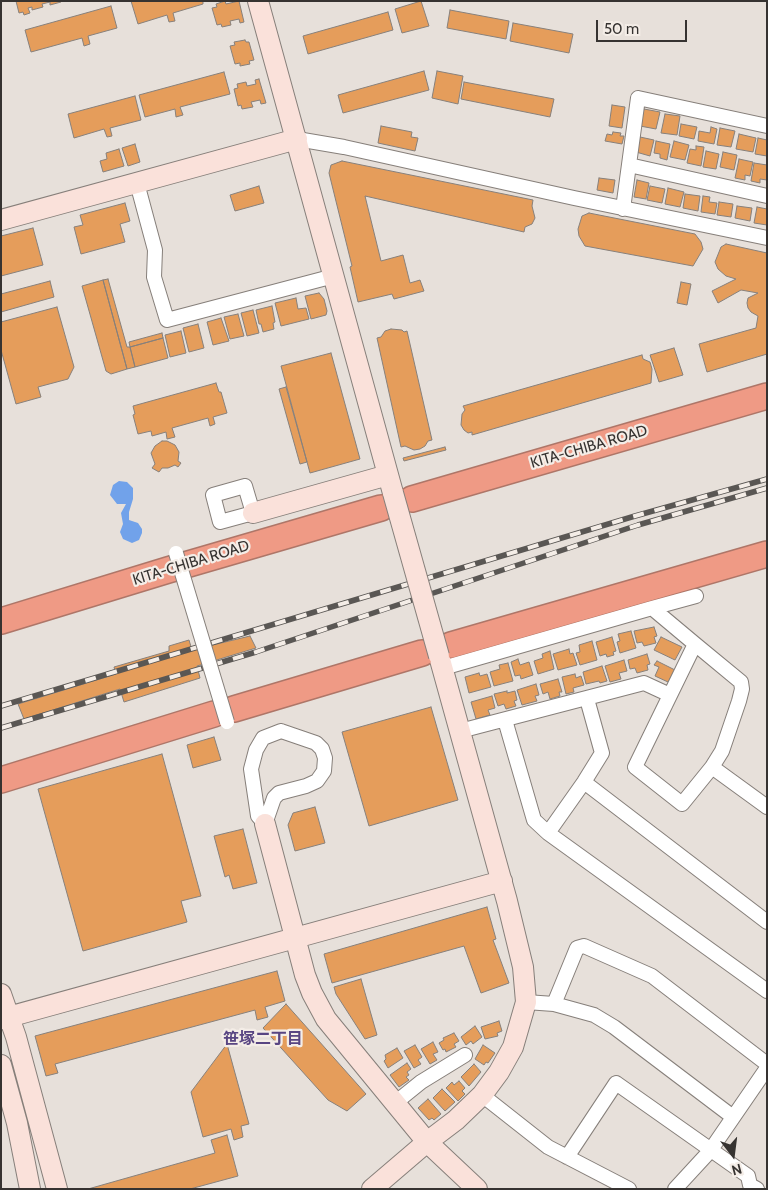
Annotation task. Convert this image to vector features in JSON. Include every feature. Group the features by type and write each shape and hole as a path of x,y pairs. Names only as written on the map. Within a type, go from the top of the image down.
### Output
{"highway":[{"name":"KITA-CHIBA ROAD","path":"1,621 168,570 394,494 767,396"},
{"path":"1,780 439,655 767,554"}],"street":[{"path":"258,1 502,881 523,967 526,1002 513,1047 499,1072 482,1096 456,1120 372,1189"},
{"path":"623,208 638,98 767,126"},
{"path":"1,220 297,139 344,147 767,238"},
{"path":"629,165 767,196"},
{"path":"137,183 155,250 154,277 167,320 334,276"},
{"path":"253,513 394,494"},
{"path":"176,553 225,715"},
{"path":"439,655 652,608 696,596"},
{"path":"652,608 696,644 742,682 742,689 732,724 722,751 712,767 682,804 635,767 696,644"},
{"path":"460,732 644,683 670,695"},
{"path":"548,833 602,753 587,699"},
{"path":"505,720 534,820 548,833 767,991"},
{"path":"254,787 279,793 317,781 324,771 325,758 322,749 316,743 281,731 263,738 256,750 251,769 258,816 264,824 305,975 326,1019 427,1142 477,1189"},
{"path":"712,767 767,807"},
{"path":"584,782 767,922"},
{"path":"264,824 274,798 279,793"},
{"path":"5,1018 502,881"},
{"path":"554,1004 577,948 584,946 652,976 767,1064"},
{"path":"1,994 5,1018 16,1037 57,1189"},
{"path":"526,1002 554,1004 594,1015 614,1027 733,1117"},
{"path":"395,1103 421,1082 465,1055"},
{"path":"1,1065 17,1123 30,1189"},
{"path":"675,1189 710,1151 767,1068"},
{"path":"567,1157 616,1083 748,1176 750,1185 757,1189"},
{"path":"482,1096 548,1148 629,1189"}],"water":[{"path":"119,481 127,482 133,488 129,520 138,523 142,529 139,540 132,543 123,539 120,532 123,524 121,513 126,504 117,504 110,495 113,485"}],"building":[{"path":"16,1 61,2 50,5 50,2 42,4 43,7 32,10 32,7 28,8 30,13 24,15 23,12 19,13"},
{"path":"131,1 203,1 203,4 173,13 175,21 169,22 167,15 138,24"},
{"path":"225,1 226,4 239,1 244,22 240,23 239,19 230,21 231,25 222,27 221,24 217,25 212,8 217,7 216,4"},
{"path":"421,1 429,26 402,33 395,9"},
{"path":"111,6 117,28 88,36 90,44 84,46 82,38 31,52 25,30"},
{"path":"450,10 509,21 506,39 447,28"},
{"path":"388,12 393,30 308,54 303,36"},
{"path":"513,23 573,34 569,53 510,41"},
{"path":"245,40 249,42 254,60 249,61 250,64 240,66 240,63 235,64 230,46 235,45 234,42"},
{"path":"424,71 429,90 343,113 338,95"},
{"path":"437,71 463,76 458,104 432,98"},
{"path":"224,72 230,94 180,107 183,115 176,117 175,109 145,117 139,95"},
{"path":"259,79 266,103 261,104 260,100 251,102 253,107 242,109 241,105 238,106 234,89 238,88 237,84 246,82 247,86 256,84 255,80"},
{"path":"464,82 554,99 550,117 461,99"},
{"path":"135,96 141,120 110,128 112,136 107,137 104,129 74,138 68,114"},
{"path":"612,105 625,107 622,128 609,126"},
{"path":"644,109 660,112 656,129 640,126"},
{"path":"665,114 680,116 677,135 661,133"},
{"path":"681,124 697,127 694,139 679,136"},
{"path":"381,126 412,132 411,137 418,138 415,151 378,143"},
{"path":"711,127 717,129 714,144 698,141 699,131 710,133"},
{"path":"720,128 735,131 731,147 717,145"},
{"path":"613,132 621,133 620,136 624,136 622,144 605,141 607,134 612,135"},
{"path":"739,134 756,138 753,152 736,149"},
{"path":"640,137 654,140 650,156 636,152"},
{"path":"758,138 767,140 767,156 755,154"},
{"path":"656,141 670,144 667,160 660,158 660,154 654,153"},
{"path":"674,141 689,145 685,160 670,157"},
{"path":"135,144 140,162 128,166 122,148"},
{"path":"696,146 704,147 701,166 687,163 690,149 696,150"},
{"path":"119,149 124,166 103,172 100,161 107,159 106,153"},
{"path":"706,151 719,154 716,169 703,167"},
{"path":"723,152 737,155 734,170 720,167"},
{"path":"739,159 753,162 750,176 745,175 745,180 735,178"},
{"path":"342,161 533,200 532,206 535,218 532,224 525,227 524,232 365,196 381,261 403,255 410,283 420,280 424,291 394,299 392,294 358,302 350,267 352,266 329,173 331,165"},
{"path":"754,163 767,165 767,180 760,179 760,183 751,181"},
{"path":"599,178 615,180 613,193 597,190"},
{"path":"637,180 649,183 646,199 634,197"},
{"path":"259,186 264,203 235,211 230,195"},
{"path":"650,186 665,189 662,203 647,200"},
{"path":"668,188 684,192 680,207 665,204"},
{"path":"685,194 700,196 698,211 683,208"},
{"path":"703,196 710,197 709,202 717,203 715,214 701,212"},
{"path":"719,202 733,204 731,217 717,215"},
{"path":"125,203 130,221 120,224 125,242 81,254 74,227 83,225 80,215"},
{"path":"737,206 752,208 750,221 735,218"},
{"path":"757,207 767,209 767,225 754,223"},
{"path":"589,213 695,234 701,242 703,249 693,266 585,246 579,236 578,229 582,216"},
{"path":"33,228 43,265 1,276 1,236"},
{"path":"726,244 767,253 767,354 707,372 699,344 756,328 758,316 751,312 747,303 748,298 758,293 741,290 718,303 712,291 736,279 726,276 718,269 715,262 721,247"},
{"path":"108,279 127,347 130,347 135,367 127,369 103,280"},
{"path":"103,280 127,369 111,374 106,371 82,286"},
{"path":"50,281 54,297 1,312 1,294"},
{"path":"681,282 691,284 687,305 677,303"},
{"path":"319,293 324,299 326,315 311,319 305,296"},
{"path":"296,298 298,309 306,308 309,319 281,326 275,303"},
{"path":"272,306 275,322 273,323 274,329 263,332 256,310"},
{"path":"57,307 74,367 68,379 38,387 41,397 16,404 1,350 1,322"},
{"path":"253,310 259,333 247,336 241,313"},
{"path":"238,314 244,336 230,339 224,317"},
{"path":"221,318 229,341 213,345 207,322"},
{"path":"198,324 204,348 189,352 183,328"},
{"path":"391,329 407,331 432,440 428,441 420,449 414,450 405,446 401,447 377,338 381,337 385,331"},
{"path":"181,331 186,353 170,357 165,335"},
{"path":"162,333 163,338 130,347 129,342"},
{"path":"163,338 168,358 135,367 130,347"},
{"path":"674,348 683,375 659,382 650,355"},
{"path":"331,353 360,459 310,473 281,366"},
{"path":"642,355 643,359 650,362 652,369 651,383 472,435 472,432 468,433 461,425 462,414 465,410 463,406"},
{"path":"216,383 219,392 221,392 227,413 213,417 215,424 210,426 208,418 172,428 175,437 167,439 166,432 152,436 151,431 138,434 133,415 135,414 133,406"},
{"path":"286,387 307,462 300,464 279,389"},
{"path":"162,441 175,445 179,452 178,461 181,463 178,467 175,465 162,468 159,472 152,468 155,464 151,453 155,446"},
{"path":"445,447 446,450 404,461 403,458"},
{"path":"654,627 657,636 654,637 656,643 644,646 642,642 637,643 634,631"},
{"path":"631,631 636,648 620,653 617,642 620,641 618,634"},
{"path":"250,636 256,648 197,666 200,678 124,702 120,689 24,719 18,704 116,674 114,667 169,651 169,646 189,640 192,650"},
{"path":"612,637 616,651 613,652 614,655 607,657 606,654 600,656 596,642"},
{"path":"661,637 682,647 675,660 654,650"},
{"path":"592,641 597,660 580,665 576,653 580,652 579,645"},
{"path":"569,649 570,654 573,653 577,665 558,670 553,654"},
{"path":"550,651 554,669 538,674 534,661 543,658 542,654"},
{"path":"647,654 650,664 647,665 648,670 637,673 635,668 630,669 628,660"},
{"path":"518,659 520,665 529,662 533,675 521,679 520,675 515,676 511,662"},
{"path":"624,660 627,671 619,673 621,679 610,682 605,666"},
{"path":"657,661 675,670 668,682 655,676 659,667 654,665"},
{"path":"508,663 513,681 494,686 490,672 500,669 499,665"},
{"path":"602,666 607,681 586,684 583,672"},
{"path":"479,673 480,676 487,674 491,687 469,693 465,677"},
{"path":"575,674 576,678 581,676 584,685 573,688 574,692 566,694 562,677"},
{"path":"558,679 562,692 559,692 560,696 550,699 548,692 543,694 540,684"},
{"path":"536,684 539,695 535,696 537,701 522,705 517,690"},
{"path":"507,691 507,693 515,691 517,700 514,701 516,706 506,709 504,704 498,706 494,694"},
{"path":"492,696 495,708 488,710 490,715 476,719 471,702"},
{"path":"431,707 458,800 369,826 342,732"},
{"path":"214,737 221,760 193,768 187,745"},
{"path":"162,754 201,896 181,901 187,922 83,951 38,789"},
{"path":"315,807 325,843 295,851 288,825 293,813"},
{"path":"243,829 257,883 233,889 229,875 225,877 214,836"},
{"path":"487,907 496,939 493,940 509,983 481,993 464,946 332,983 324,954"},
{"path":"277,971 285,1001 265,1007 268,1017 257,1020 255,1010 55,1064 58,1073 46,1076 35,1036"},
{"path":"361,979 377,1035 365,1039 336,994 334,987"},
{"path":"286,1004 366,1094 347,1111 328,1100 263,1028"},
{"path":"499,1021 502,1031 497,1033 498,1036 485,1039 481,1027"},
{"path":"475,1026 482,1037 473,1044 471,1041 466,1045 461,1037"},
{"path":"454,1033 459,1041 454,1044 456,1047 446,1052 439,1043 444,1040 443,1038"},
{"path":"433,1042 438,1052 433,1054 437,1060 430,1064 421,1049"},
{"path":"227,1044 249,1124 241,1126 243,1137 234,1140 231,1129 203,1137 191,1092"},
{"path":"415,1045 422,1057 418,1060 421,1064 414,1068 404,1051"},
{"path":"483,1045 495,1053 488,1063 486,1062 484,1065 475,1059"},
{"path":"397,1048 403,1058 388,1068 384,1061 386,1059 385,1055"},
{"path":"407,1063 411,1069 407,1072 409,1075 406,1077 409,1080 399,1087 390,1075"},
{"path":"474,1064 481,1072 469,1086 461,1077"},
{"path":"459,1081 465,1088 462,1091 465,1094 458,1101 446,1088 452,1082 454,1085"},
{"path":"442,1089 455,1102 445,1111 433,1098"},
{"path":"428,1099 441,1114 434,1120 432,1118 429,1120 418,1108"},
{"path":"227,1135 238,1176 190,1189 88,1189 215,1153 211,1140"}],"railway":[{"path":"1,706 635,516 767,479"},
{"path":"1,728 256,652 638,525 767,488"}],"district":[{"name":"笹塚二丁目","path":"263,1039"}]}
